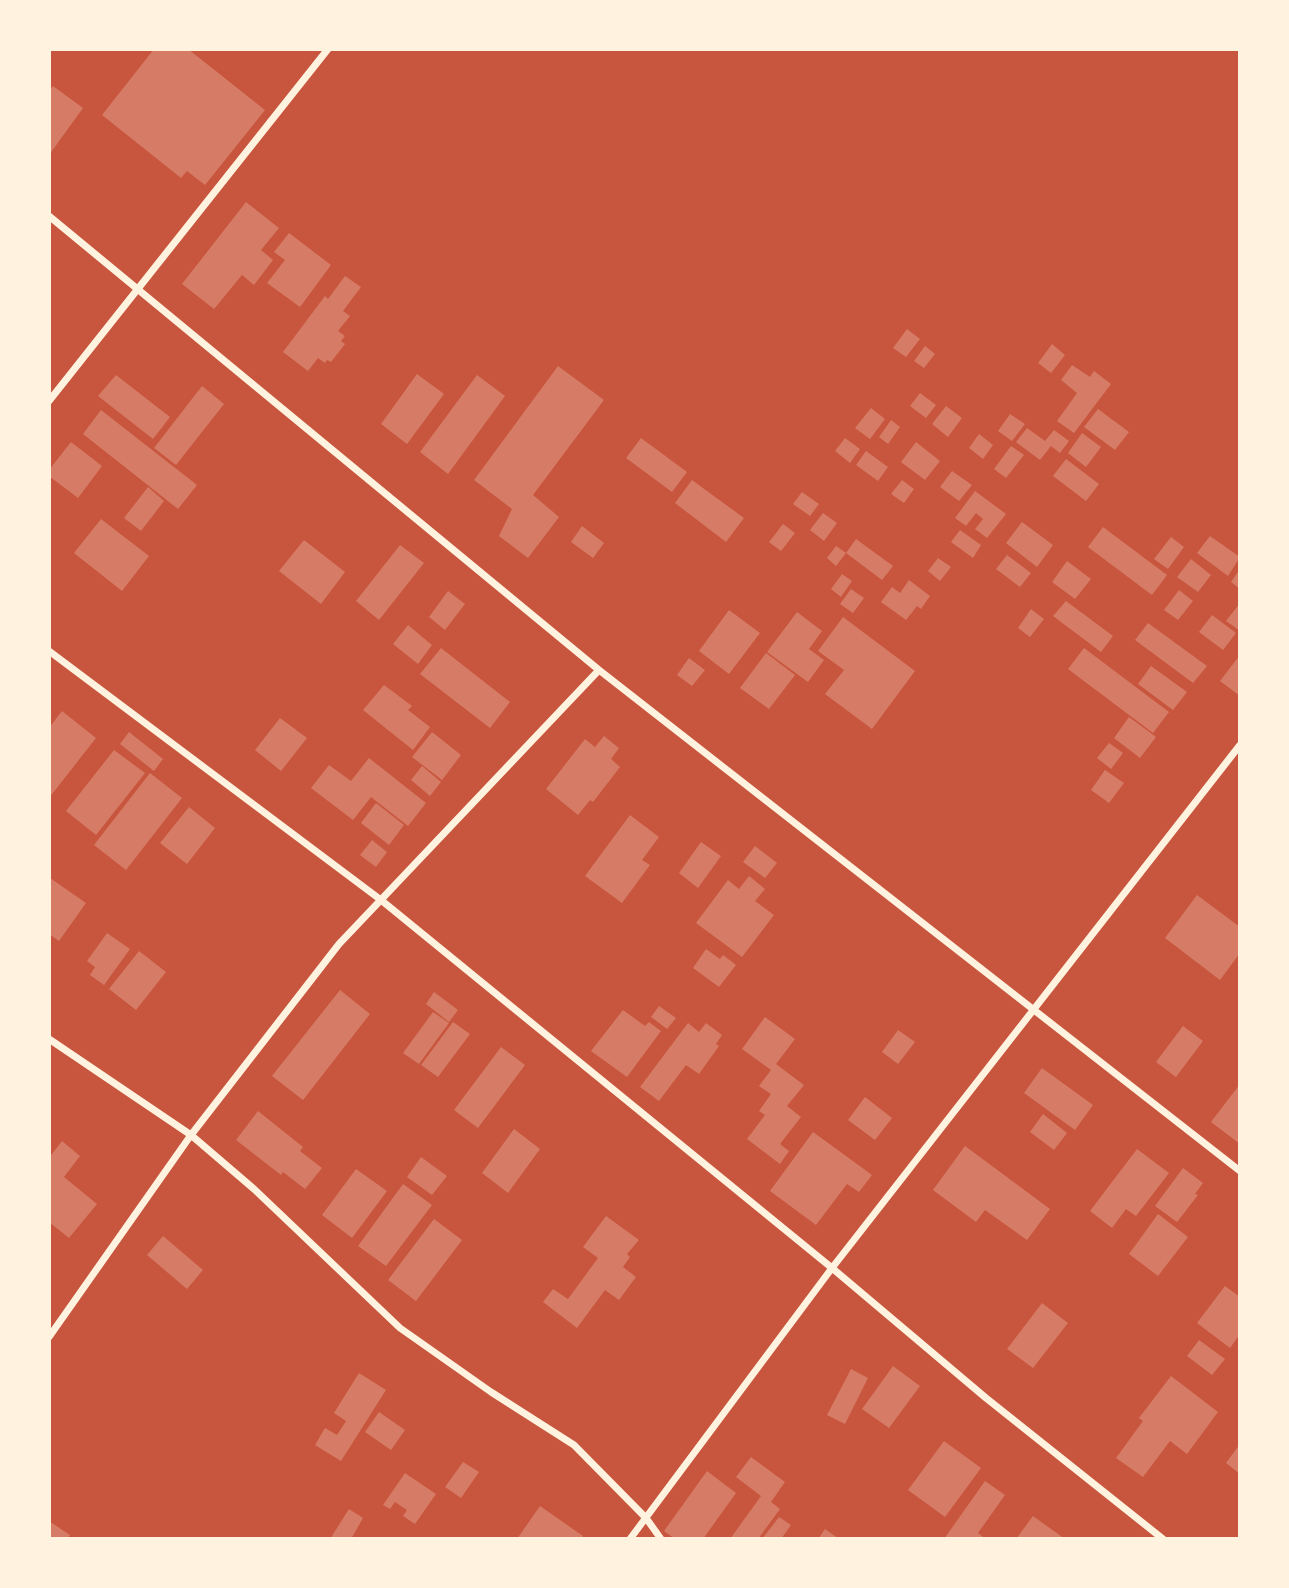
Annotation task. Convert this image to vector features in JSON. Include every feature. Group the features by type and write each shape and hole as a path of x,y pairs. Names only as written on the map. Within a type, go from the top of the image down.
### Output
{"street":[{"path":"49,401 328,49"},
{"path":"49,216 599,670 1240,1171"},
{"path":"49,651 381,900 832,1268 986,1398 1163,1539"},
{"path":"49,1337 191,1135 339,944 599,670"},
{"path":"630,1539 832,1268 1240,745"},
{"path":"49,1039 191,1135 254,1189 400,1328 491,1392 574,1445 646,1518 661,1539"}],"building":[{"path":"154,49 188,49 265,110 205,185 187,171 181,178 102,115"},
{"path":"53,86 83,108 49,155 49,91"},
{"path":"246,202 279,228 261,250 273,260 254,285 242,275 214,309 182,284"},
{"path":"289,233 331,265 300,307 267,283 285,260 274,252"},
{"path":"345,276 361,287 343,311 350,316 338,331 345,336 341,341 345,344 331,362 327,360 325,363 318,358 308,371 283,352 325,296 328,299"},
{"path":"907,329 920,339 906,357 893,348"},
{"path":"1052,344 1065,355 1051,373 1038,363"},
{"path":"925,346 935,354 924,368 914,361"},
{"path":"1072,365 1090,377 1094,371 1111,384 1074,433 1057,421 1077,393 1061,380"},
{"path":"558,366 604,400 533,495 559,517 528,558 499,536 512,509 474,480"},
{"path":"417,374 444,394 407,444 381,424"},
{"path":"116,375 170,417 153,439 98,396"},
{"path":"477,375 505,396 448,474 420,452"},
{"path":"202,386 224,404 176,465 154,448"},
{"path":"920,393 936,405 926,418 910,406"},
{"path":"946,406 962,418 948,437 932,424"},
{"path":"871,408 885,419 870,439 855,428"},
{"path":"1098,409 1129,432 1115,450 1084,427"},
{"path":"101,410 197,485 178,509 83,434"},
{"path":"1010,414 1025,424 1012,441 998,431"},
{"path":"891,420 900,427 888,444 879,437"},
{"path":"1027,428 1045,441 1054,430 1069,441 1060,453 1051,446 1040,460 1016,442"},
{"path":"1082,433 1101,447 1086,467 1068,453"},
{"path":"979,434 993,445 983,459 969,448"},
{"path":"641,438 687,472 672,492 626,458"},
{"path":"845,438 860,449 850,463 835,451"},
{"path":"71,442 102,466 78,498 49,476 49,470"},
{"path":"916,442 940,461 925,480 901,462"},
{"path":"1011,446 1024,455 1006,478 994,469"},
{"path":"866,451 888,467 878,481 856,465"},
{"path":"1066,459 1099,484 1086,501 1053,476"},
{"path":"952,471 972,485 959,501 940,487"},
{"path":"692,480 744,518 726,542 675,503"},
{"path":"902,480 914,489 904,503 891,494"},
{"path":"148,487 164,501 141,531 124,518"},
{"path":"975,491 1006,514 987,538 975,529 983,519 976,513 966,526 955,518"},
{"path":"802,492 819,504 810,516 793,504"},
{"path":"823,513 837,523 824,541 810,530"},
{"path":"101,519 149,556 122,591 74,553"},
{"path":"1022,522 1053,545 1037,567 1006,543"},
{"path":"783,524 795,533 781,551 769,542"},
{"path":"582,526 604,543 593,558 571,542"},
{"path":"1103,527 1167,575 1152,595 1088,547"},
{"path":"960,530 981,545 973,558 951,542"},
{"path":"1210,536 1240,557 1228,576 1197,553"},
{"path":"1171,537 1184,547 1168,569 1154,559"},
{"path":"856,539 893,566 882,580 846,553"},
{"path":"304,540 345,572 321,604 279,571"},
{"path":"400,545 424,563 379,620 356,601"},
{"path":"836,546 846,553 836,566 827,558"},
{"path":"1007,555 1031,573 1020,587 996,569"},
{"path":"938,558 951,567 940,581 928,571"},
{"path":"1191,559 1211,575 1198,592 1177,577"},
{"path":"1067,561 1091,579 1075,599 1052,582"},
{"path":"1240,569 1240,589 1231,582"},
{"path":"842,574 852,581 841,597 831,589"},
{"path":"909,580 930,596 921,609 917,606 906,620 881,602 892,587 900,593"},
{"path":"851,589 864,598 853,613 840,604"},
{"path":"1179,590 1193,601 1178,620 1164,610"},
{"path":"448,591 465,604 445,630 429,617"},
{"path":"1066,601 1113,636 1101,652 1053,616"},
{"path":"1240,603 1240,629 1239,630 1226,621"},
{"path":"1031,609 1044,619 1030,637 1018,628"},
{"path":"729,610 760,633 729,674 699,651"},
{"path":"797,612 822,631 809,649 824,660 808,682 767,652"},
{"path":"1212,615 1236,633 1223,650 1199,632"},
{"path":"843,617 915,671 872,729 825,694 844,670 818,651"},
{"path":"1148,623 1207,666 1193,683 1135,640"},
{"path":"408,625 432,645 418,664 393,644"},
{"path":"441,648 510,702 490,728 420,674"},
{"path":"1084,648 1169,712 1153,733 1068,669"},
{"path":"766,653 795,675 769,709 740,688"},
{"path":"1240,655 1240,696 1220,681"},
{"path":"689,658 705,670 692,686 677,675"},
{"path":"1151,666 1187,692 1173,710 1138,684"},
{"path":"384,685 412,706 408,710 430,727 413,750 363,710"},
{"path":"62,711 96,738 49,798 49,728"},
{"path":"1129,717 1156,737 1140,758 1114,738"},
{"path":"280,718 307,738 281,771 255,750"},
{"path":"129,732 163,759 154,771 120,744"},
{"path":"432,732 461,755 442,780 412,757"},
{"path":"604,736 619,748 611,759 620,767 593,802 590,800 578,815 546,789 585,739 595,747"},
{"path":"1109,743 1123,753 1111,769 1097,758"},
{"path":"114,750 145,773 96,835 66,811"},
{"path":"369,758 426,803 408,826 371,797 353,820 311,788 329,765 351,781"},
{"path":"422,766 441,782 430,796 411,780"},
{"path":"1105,770 1124,783 1109,803 1091,790"},
{"path":"150,773 182,798 126,870 94,845"},
{"path":"376,803 404,825 389,845 361,823"},
{"path":"189,807 215,828 187,864 160,843"},
{"path":"630,815 659,837 642,860 650,865 622,903 585,876"},
{"path":"372,840 387,852 376,867 360,855"},
{"path":"701,842 721,856 698,888 679,873"},
{"path":"755,846 777,863 765,878 743,862"},
{"path":"749,876 765,889 755,901 774,915 742,957 696,923 728,880 739,889"},
{"path":"50,878 86,903 59,941 49,934"},
{"path":"1197,895 1240,927 1240,953 1220,980 1165,938"},
{"path":"107,933 130,949 104,985 90,975 95,967 87,961"},
{"path":"706,949 720,959 723,955 736,965 719,987 693,968"},
{"path":"139,951 166,972 136,1010 109,989"},
{"path":"340,990 370,1014 303,1100 272,1076"},
{"path":"434,992 458,1010 449,1022 426,1004"},
{"path":"659,1006 676,1018 667,1029 651,1017"},
{"path":"623,1010 645,1026 649,1022 661,1031 627,1077 591,1051"},
{"path":"433,1012 449,1023 419,1064 403,1053"},
{"path":"765,1017 795,1039 776,1064 804,1085 787,1106 801,1117 780,1144 789,1151 780,1164 747,1139 765,1115 759,1111 771,1094 759,1086 771,1070 742,1049"},
{"path":"453,1022 470,1034 438,1077 421,1065"},
{"path":"688,1023 699,1032 706,1023 722,1035 716,1044 719,1046 699,1074 686,1065 659,1101 640,1087"},
{"path":"1183,1026 1203,1041 1176,1077 1156,1062"},
{"path":"898,1030 915,1042 898,1064 882,1052"},
{"path":"501,1047 525,1065 478,1128 454,1110"},
{"path":"1042,1068 1093,1105 1075,1130 1024,1093"},
{"path":"1240,1084 1240,1144 1211,1122"},
{"path":"865,1097 892,1118 875,1140 848,1120"},
{"path":"258,1111 303,1147 300,1151 322,1168 305,1189 283,1172 281,1175 236,1140"},
{"path":"1043,1114 1067,1133 1054,1150 1030,1132"},
{"path":"514,1129 540,1149 508,1193 482,1173"},
{"path":"813,1132 872,1175 859,1192 847,1184 816,1225 770,1191"},
{"path":"62,1141 80,1156 64,1177 97,1204 69,1238 49,1222 49,1158"},
{"path":"965,1146 1050,1209 1027,1240 985,1210 976,1222 933,1190"},
{"path":"1137,1149 1169,1173 1136,1216 1126,1209 1112,1228 1090,1211"},
{"path":"421,1157 447,1176 432,1195 407,1177"},
{"path":"1183,1168 1203,1183 1195,1194 1198,1195 1177,1222 1155,1206"},
{"path":"356,1169 387,1191 352,1238 322,1215"},
{"path":"403,1184 432,1205 386,1266 358,1246"},
{"path":"1158,1214 1188,1237 1158,1276 1129,1254"},
{"path":"606,1216 639,1240 627,1254 630,1257 623,1267 636,1277 619,1300 605,1290 577,1328 543,1302 553,1289 568,1299 598,1258 583,1247"},
{"path":"434,1219 462,1240 416,1301 388,1280"},
{"path":"163,1236 203,1270 187,1289 147,1255"},
{"path":"1225,1286 1240,1297 1240,1334 1230,1348 1197,1323"},
{"path":"1042,1303 1068,1323 1033,1368 1007,1349"},
{"path":"1199,1340 1225,1359 1212,1375 1187,1356"},
{"path":"893,1366 920,1386 889,1428 862,1409"},
{"path":"851,1369 868,1378 845,1424 827,1415"},
{"path":"359,1373 386,1390 341,1461 315,1445 325,1428 337,1435 346,1421 334,1413"},
{"path":"1171,1376 1218,1412 1187,1454 1170,1441 1143,1477 1116,1458 1143,1421 1139,1418"},
{"path":"379,1412 405,1430 391,1450 365,1432"},
{"path":"944,1441 981,1468 945,1517 908,1490"},
{"path":"1240,1444 1240,1474 1226,1463"},
{"path":"751,1457 785,1482 771,1502 780,1509 758,1539 730,1539 761,1496 736,1477"},
{"path":"463,1462 479,1472 461,1498 445,1487"},
{"path":"707,1471 736,1493 703,1539 675,1539 664,1531"},
{"path":"405,1473 436,1494 415,1524 403,1516 407,1510 395,1502 390,1509 383,1505"},
{"path":"985,1481 1005,1495 978,1533 982,1539 944,1539"},
{"path":"540,1506 583,1536 581,1539 517,1539"},
{"path":"349,1509 363,1518 351,1539 330,1539"},
{"path":"1033,1516 1065,1539 1016,1539"},
{"path":"779,1517 791,1525 781,1539 762,1539"},
{"path":"49,1521 70,1535 67,1539 49,1539"},
{"path":"825,1529 839,1539 818,1539"}]}
